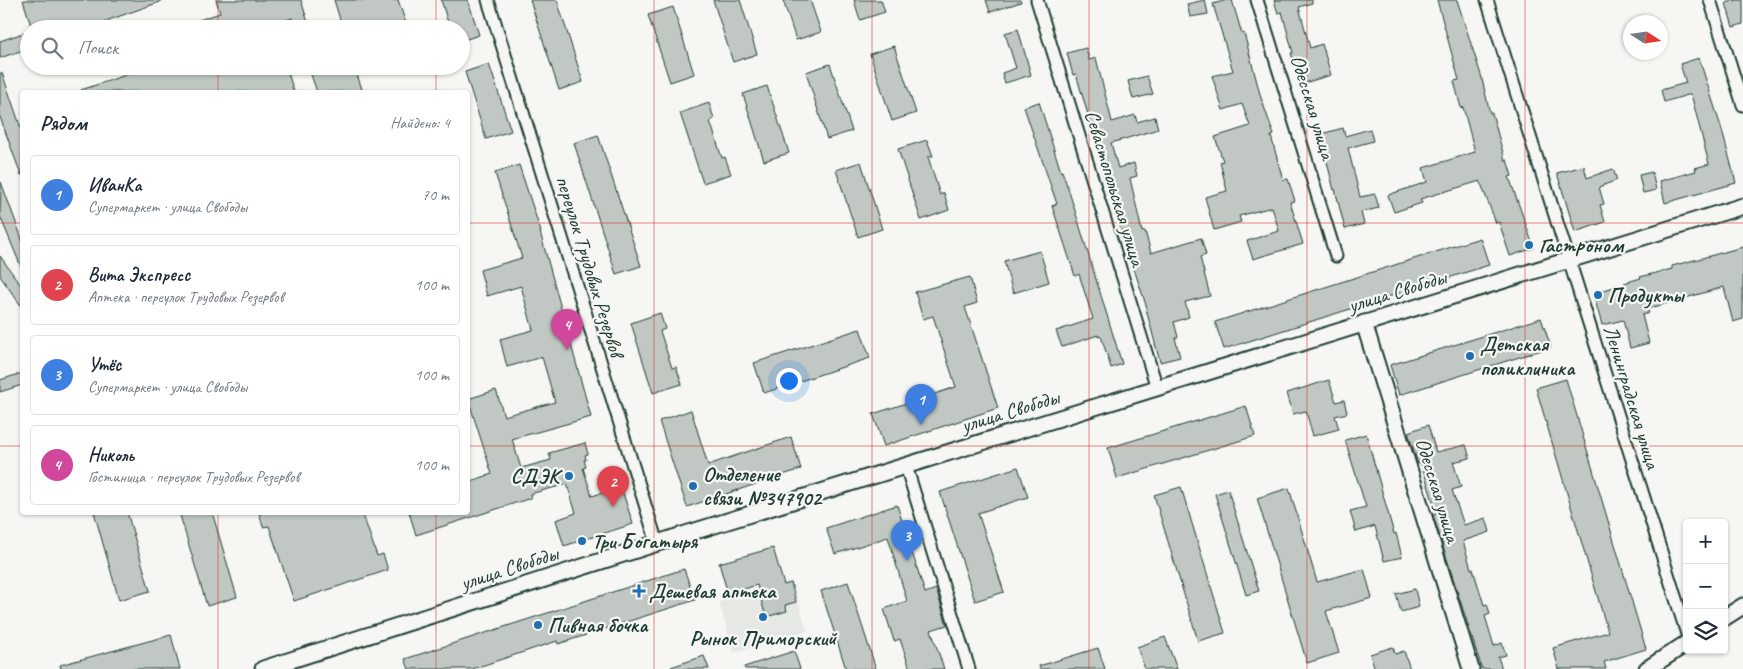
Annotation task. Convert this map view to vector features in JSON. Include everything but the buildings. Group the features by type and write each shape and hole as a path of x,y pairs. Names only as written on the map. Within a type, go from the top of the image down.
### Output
{"main road":[{"name":"улица Свободы","path":"263,669 657,543 1743,206"},
{"name":"Одесская улица","path":"1364,323 1471,669"},
{"path":"1728,615 1743,606"},
{"path":"1647,669 1683,646"}],"street":[{"name":"переулок Трудовых Резервов","path":"488,0 657,543"},
{"name":"Севастопольская улица","path":"1036,0 1157,388"},
{"name":"Одесская улица","path":"1257,0 1336,256"},
{"name":"Ленинградская улица","path":"1486,0 1683,621"},
{"path":"1710,0 1743,105"},
{"path":"906,466 969,669"}],"shaded area":[{"name":"Рынок Приморский","path":"792,581 807,631 734,653 719,602"}],"place":[{"name":"Гастроном","path":"1529,245"},
{"name":"Продукты","path":"1598,295"},
{"name":"Николь","path":"567,350"},
{"name":"Детская поликлиника","path":"1470,356"},
{"name":"ИванКа","path":"921,425"},
{"name":"СДЭК","path":"569,476"},
{"name":"Отделение связи №347902","path":"693,486"},
{"name":"Вита Экспресс","path":"613,507"},
{"name":"Три Богатыря","path":"582,541"},
{"name":"Утёс","path":"907,561"},
{"name":"Дешевая аптека","path":"639,591"},
{"name":"Рынок Приморский","path":"763,617"},
{"name":"Пивная бочка","path":"538,625"}]}
